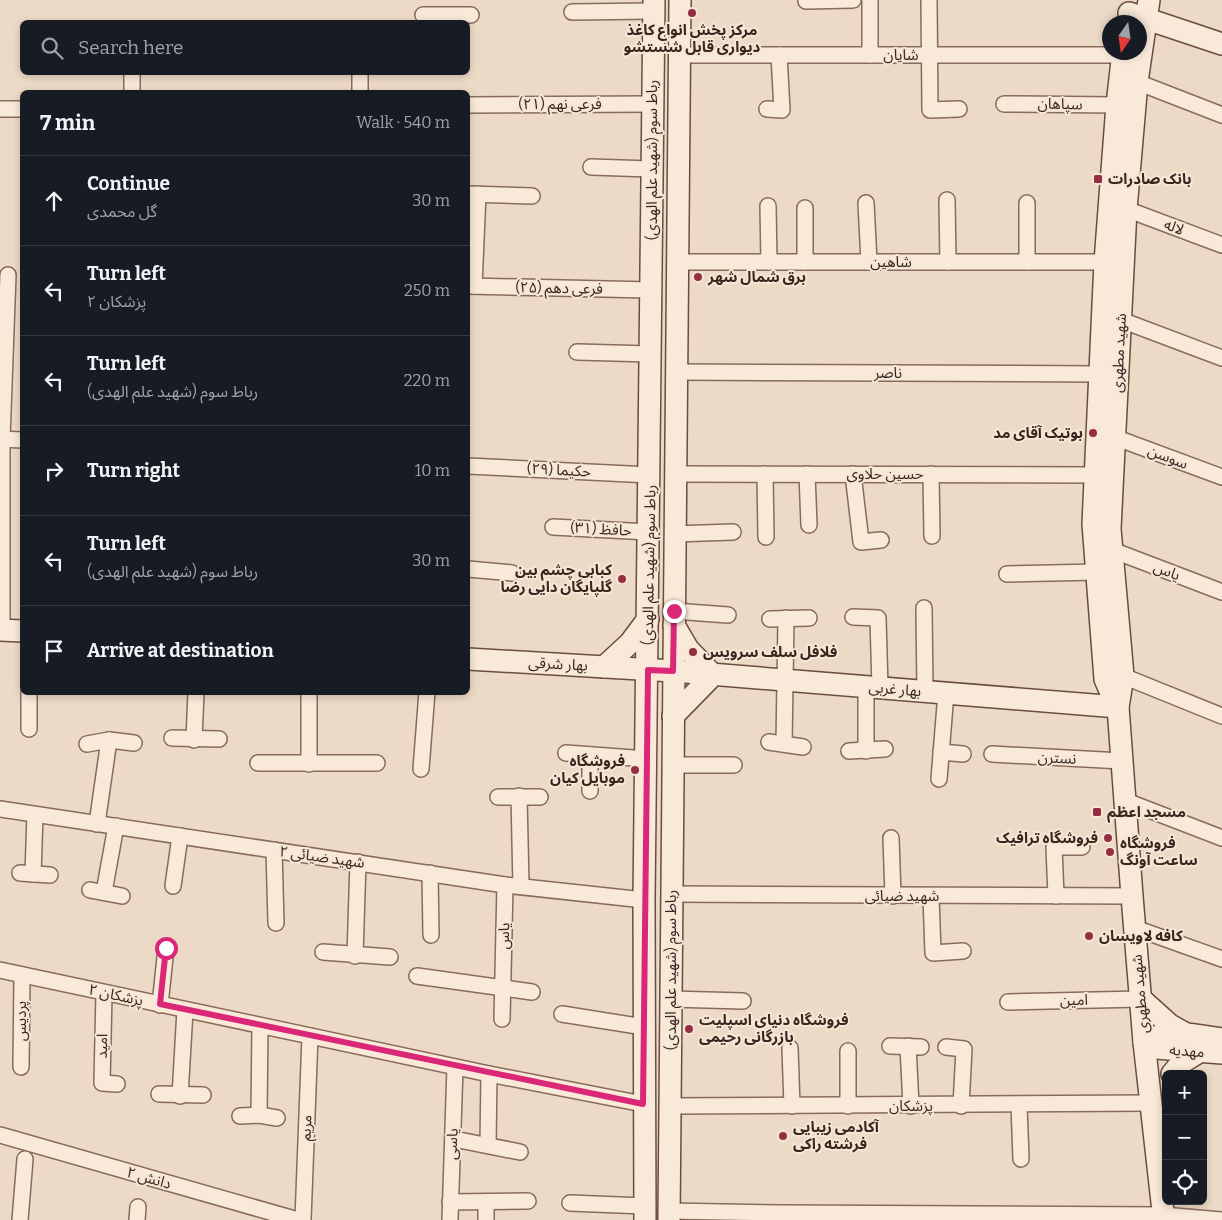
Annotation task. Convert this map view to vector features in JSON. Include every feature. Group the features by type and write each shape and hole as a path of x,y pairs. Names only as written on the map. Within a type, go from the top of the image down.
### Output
{"main road":[{"name":"رباط سوم (شهید علم الهدی)","path":"669,1215 672,716 680,0"},
{"name":"رباط سوم (شهید علم الهدی)","path":"644,1213 644,900 650,532 651,137 654,6"},
{"path":"1137,11 1222,44"},
{"name":"شهید مطهری","path":"1137,11 1137,82 1126,209 1110,529 1122,676 1118,707 1132,896 1144,1042 1163,1217"},
{"name":"شهید مطهری","path":"1118,707 1105,678 1094,524 1105,262 1122,60"},
{"path":"651,137 659,144 670,145 678,139"},
{"path":"651,200 659,193 670,194 677,202"},
{"path":"672,716 713,674 688,649 674,618"},
{"path":"604,667 630,643 648,619"},
{"name":"بهار شرقی","path":"470,659 673,671"},
{"name":"بهار غربی","path":"673,671 1118,707"},
{"path":"645,949 652,977 658,985 671,992"},
{"path":"1141,998 1170,1025 1186,1034"},
{"path":"644,1027 652,1019 661,1018 662,1074 670,1080"},
{"name":"مهدیه","path":"1144,1042 1155,1036 1186,1034 1222,1039"},
{"name":"مهدیه","path":"1144,1042 1156,1048 1222,1053"},
{"path":"1175,1070 1181,1063 1198,1052"},
{"path":"1152,1103 1162,1089"}],"street":[{"path":"806,1 853,0"},
{"path":"870,0 870,55"},
{"path":"929,0 930,110 959,109"},
{"path":"572,12 654,6"},
{"path":"423,15 446,8 471,15"},
{"name":"شایان","path":"680,55 1102,54"},
{"path":"775,110 779,55"},
{"path":"132,75 132,90"},
{"path":"360,75 360,90"},
{"path":"1137,82 1222,115"},
{"name":"فرعی نهم (۲۱)","path":"470,105 652,104"},
{"name":"سپاهان","path":"1004,104 1117,105"},
{"path":"0,109 20,109"},
{"path":"591,167 651,169"},
{"path":"471,286 473,194 532,196"},
{"path":"947,200 948,262"},
{"path":"866,203 869,262"},
{"path":"1027,203 1027,262"},
{"path":"768,206 770,262"},
{"path":"805,208 805,262"},
{"name":"لاله","path":"1126,209 1222,245"},
{"name":"شاهین","path":"677,262 1105,262"},
{"path":"8,630 1,439 10,275"},
{"name":"فرعی دهم (۲۵)","path":"471,286 651,290"},
{"path":"1120,320 1222,358"},
{"path":"577,352 650,354"},
{"name":"ناصر","path":"676,372 1100,374"},
{"name":"سوسن","path":"1114,437 1222,478"},
{"path":"1,439 20,440"},
{"name":"حکیما (۲۹)","path":"470,466 650,475"},
{"name":"حسین حلاوی","path":"675,474 1096,475"},
{"path":"765,474 766,537"},
{"path":"807,474 809,525"},
{"path":"853,474 861,542 881,540"},
{"path":"931,474 932,536"},
{"name":"حافظ (۳۱)","path":"553,527 650,532"},
{"path":"674,534 733,532"},
{"name":"یاس","path":"1112,550 1222,592"},
{"path":"470,569 512,573"},
{"path":"1007,574 1097,572"},
{"path":"924,608 924,692"},
{"path":"674,618 728,615"},
{"path":"853,617 878,618 866,751"},
{"path":"786,618 786,680 776,743 803,747"},
{"path":"770,619 809,618"},
{"path":"1122,676 1222,716"},
{"path":"939,779 946,693"},
{"path":"29,695 29,729"},
{"path":"194,740 196,695"},
{"path":"309,695 309,764"},
{"path":"422,769 427,695"},
{"path":"172,738 219,740"},
{"path":"86,744 109,740 134,742"},
{"path":"97,824 109,740"},
{"path":"849,750 885,749"},
{"path":"941,752 963,754"},
{"path":"566,753 647,759"},
{"name":"نسترن","path":"992,754 1122,761"},
{"path":"590,756 590,791"},
{"path":"258,762 309,764 377,763"},
{"path":"672,765 734,765"},
{"path":"519,796 521,886"},
{"path":"498,797 540,797"},
{"path":"1126,801 1222,838"},
{"name":"شهید ضیائی ۲","path":"0,809 505,885 644,900"},
{"path":"36,814 26,873 50,875"},
{"path":"116,826 97,891 122,896"},
{"path":"173,886 180,836"},
{"path":"891,838 894,896"},
{"path":"1056,896 1054,847 1082,847"},
{"path":"274,850 276,923"},
{"path":"355,956 358,862"},
{"path":"430,873 431,935"},
{"name":"یاس","path":"502,1019 505,885"},
{"name":"شهید ضیائی","path":"671,894 1132,896"},
{"path":"931,896 933,953 963,950"},
{"path":"1135,928 1222,959"},
{"path":"160,1004 166,948"},
{"path":"324,952 355,956 390,957"},
{"name":"پزشکان ۲","path":"0,970 455,1067 643,1104"},
{"name":"پردیس","path":"21,1067 22,975"},
{"path":"416,976 532,992"},
{"path":"671,992 743,1001"},
{"name":"امید","path":"104,993 102,1083 117,1084"},
{"name":"امین","path":"1008,1002 1141,998"},
{"path":"180,1096 185,1010"},
{"path":"562,1014 644,1027"},
{"path":"259,1115 260,1026"},
{"name":"مریم","path":"303,1220 310,1036"},
{"path":"890,1046 914,1046 911,1106"},
{"path":"946,1047 964,1049 961,1106"},
{"path":"790,1048 792,1106"},
{"path":"848,1051 848,1106"},
{"name":"یاسی","path":"450,1220 455,1067"},
{"path":"488,1146 489,1074"},
{"path":"159,1094 180,1096 203,1095"},
{"name":"پزشکان","path":"670,1106 961,1106 1152,1103"},
{"path":"1019,1105 1021,1159"},
{"path":"240,1116 259,1115 277,1118"},
{"name":"دانش ۲","path":"0,1135 298,1220"},
{"path":"459,1140 520,1152"},
{"path":"20,1220 25,1160"},
{"path":"450,1202 528,1201"},
{"path":"486,1202 486,1220"},
{"path":"570,1203 644,1213"},
{"path":"669,1215 1163,1217 1222,1220"}],"place":[{"name":"مرکز پخش انواع کاغذ دیواری قابل شستشو","path":"692,13"},
{"name":"بانک صادرات","path":"1098,179"},
{"name":"برق شمال شهر","path":"698,277"},
{"name":"بوتیک آقای مد","path":"1093,433"},
{"name":"کبابی چشم بین گلپایگان دایی رضا","path":"622,579"},
{"name":"فلافل سلف سرویس","path":"693,652"},
{"name":"فروشگاه موبایل کیان","path":"635,770"},
{"name":"مسجد اعظم","path":"1097,812"},
{"name":"فروشگاه ترافیک","path":"1108,838"},
{"name":"فروشگاه ساعت آونگ","path":"1110,852"},
{"name":"کافه لاویسان","path":"1089,936"},
{"name":"فروشگاه دنیای اسپلیت بازرگانی رحیمی","path":"689,1029"},
{"name":"آکادمی زیبایی فرشته راکی","path":"783,1136"}],"route":[{"path":"166,948 160,1004 489,1074 643,1104 648,670 673,671 674,611"}]}
